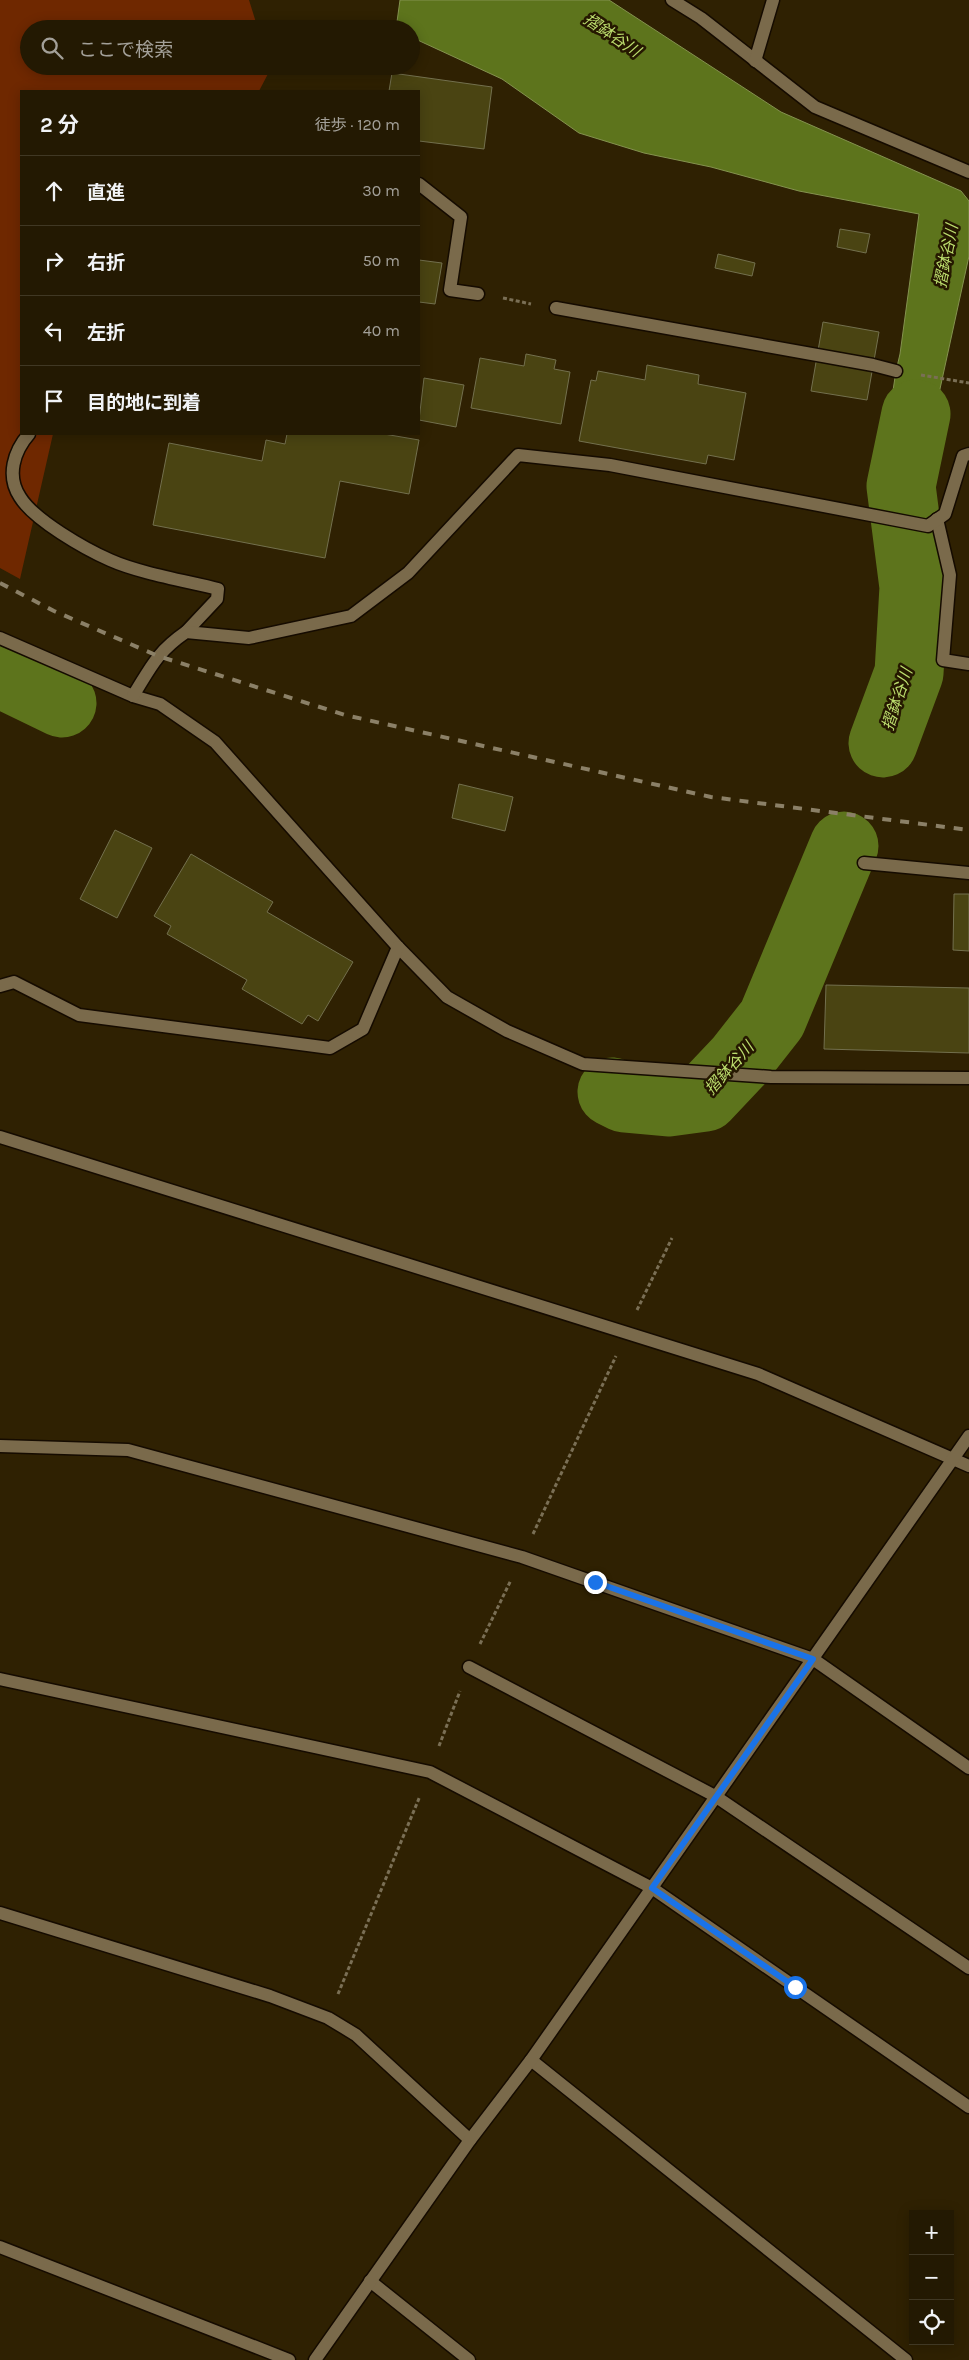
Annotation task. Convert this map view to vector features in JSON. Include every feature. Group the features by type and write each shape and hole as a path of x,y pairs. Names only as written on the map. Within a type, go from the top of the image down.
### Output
{"street":[{"path":"672,0 701,18 815,107 969,172"},
{"path":"756,61 773,0"},
{"path":"420,185 460,217 450,290 478,294"},
{"path":"556,308 873,365 896,371"},
{"path":"28,435 20,444 13,462 13,480 20,497 50,526 112,561 218,589 216,599 186,632 167,645 158,656 133,696"},
{"path":"186,632 249,638 351,616 408,573 518,455 610,465 900,518 933,522 945,514 963,456 969,454"},
{"path":"933,522 950,575 943,660 969,664"},
{"path":"0,638 133,696 160,704 215,742 398,947 447,998 507,1031 582,1064 753,1076 969,1078"},
{"path":"864,863 969,873"},
{"path":"0,986 14,982 79,1015 330,1048 364,1030 398,947"},
{"path":"0,1137 627,1331 758,1374 953,1457 969,1466"},
{"path":"315,2360 470,2140 531,2060 969,1436"},
{"path":"0,1446 128,1450 522,1557 813,1659 969,1768"},
{"path":"469,1667 715,1796 969,1968"},
{"path":"0,1679 430,1772 652,1888 969,2107"},
{"path":"0,1913 270,1996 328,2018 356,2035 470,2140"},
{"path":"531,2060 906,2360"},
{"path":"0,2247 289,2360"},
{"path":"370,2281 469,2360"}],"path":[{"path":"478,294 556,308"},
{"path":"896,371 969,383"},
{"path":"328,2018 430,1772 469,1667 672,1238"}],"shaded area":[{"path":"0,0 249,0 255,20 20,20 20,75 267,75 260,90 20,90 20,435 53,435 20,579 0,568"}],"water":[{"path":"400,0 609,0 781,112 961,191 969,201 969,256 914,508 876,501 900,354 919,214 799,191 711,167 644,153 579,133 502,79 420,41 420,20 397,20"}],"building":[{"path":"392,75 406,75 492,87 484,149 420,141 420,90 389,90"},
{"path":"840,229 870,234 866,253 837,247"},
{"path":"718,254 755,263 752,276 715,268"},
{"path":"420,260 442,263 435,304 420,302"},
{"path":"823,322 879,332 867,400 811,391"},
{"path":"526,354 556,360 554,369 570,372 561,424 471,408 480,358 524,366"},
{"path":"647,365 699,375 698,384 746,393 734,460 708,455 706,464 579,441 591,380 596,381 598,371 645,380"},
{"path":"424,378 464,385 456,427 420,420"},
{"path":"287,435 390,435 419,440 409,494 340,481 325,558 153,525 169,443 262,461 266,440 285,444"},
{"path":"459,784 513,797 505,831 452,818"},
{"path":"115,830 152,848 117,918 80,899"},
{"path":"191,854 273,902 267,912 353,962 318,1021 308,1015 302,1024 242,989 247,980 167,934 171,926 154,916"},
{"path":"954,894 969,894 969,951 953,950"},
{"path":"826,985 969,988 969,1053 824,1049"}],"waterway":[{"name":"摺鉢谷川","path":"883,743 909,673 914,587 901,486 916,414"},
{"name":"摺鉢谷川","path":"0,673 62,703"},
{"name":"摺鉢谷川","path":"612,1092 624,1098 668,1102 705,1097 739,1061 772,1019 844,846"}],"railway":[{"path":"0,583 54,611 158,656 345,715 711,797 969,830"}],"route":[{"path":"595,1582 813,1659 652,1888 795,1987"}]}
